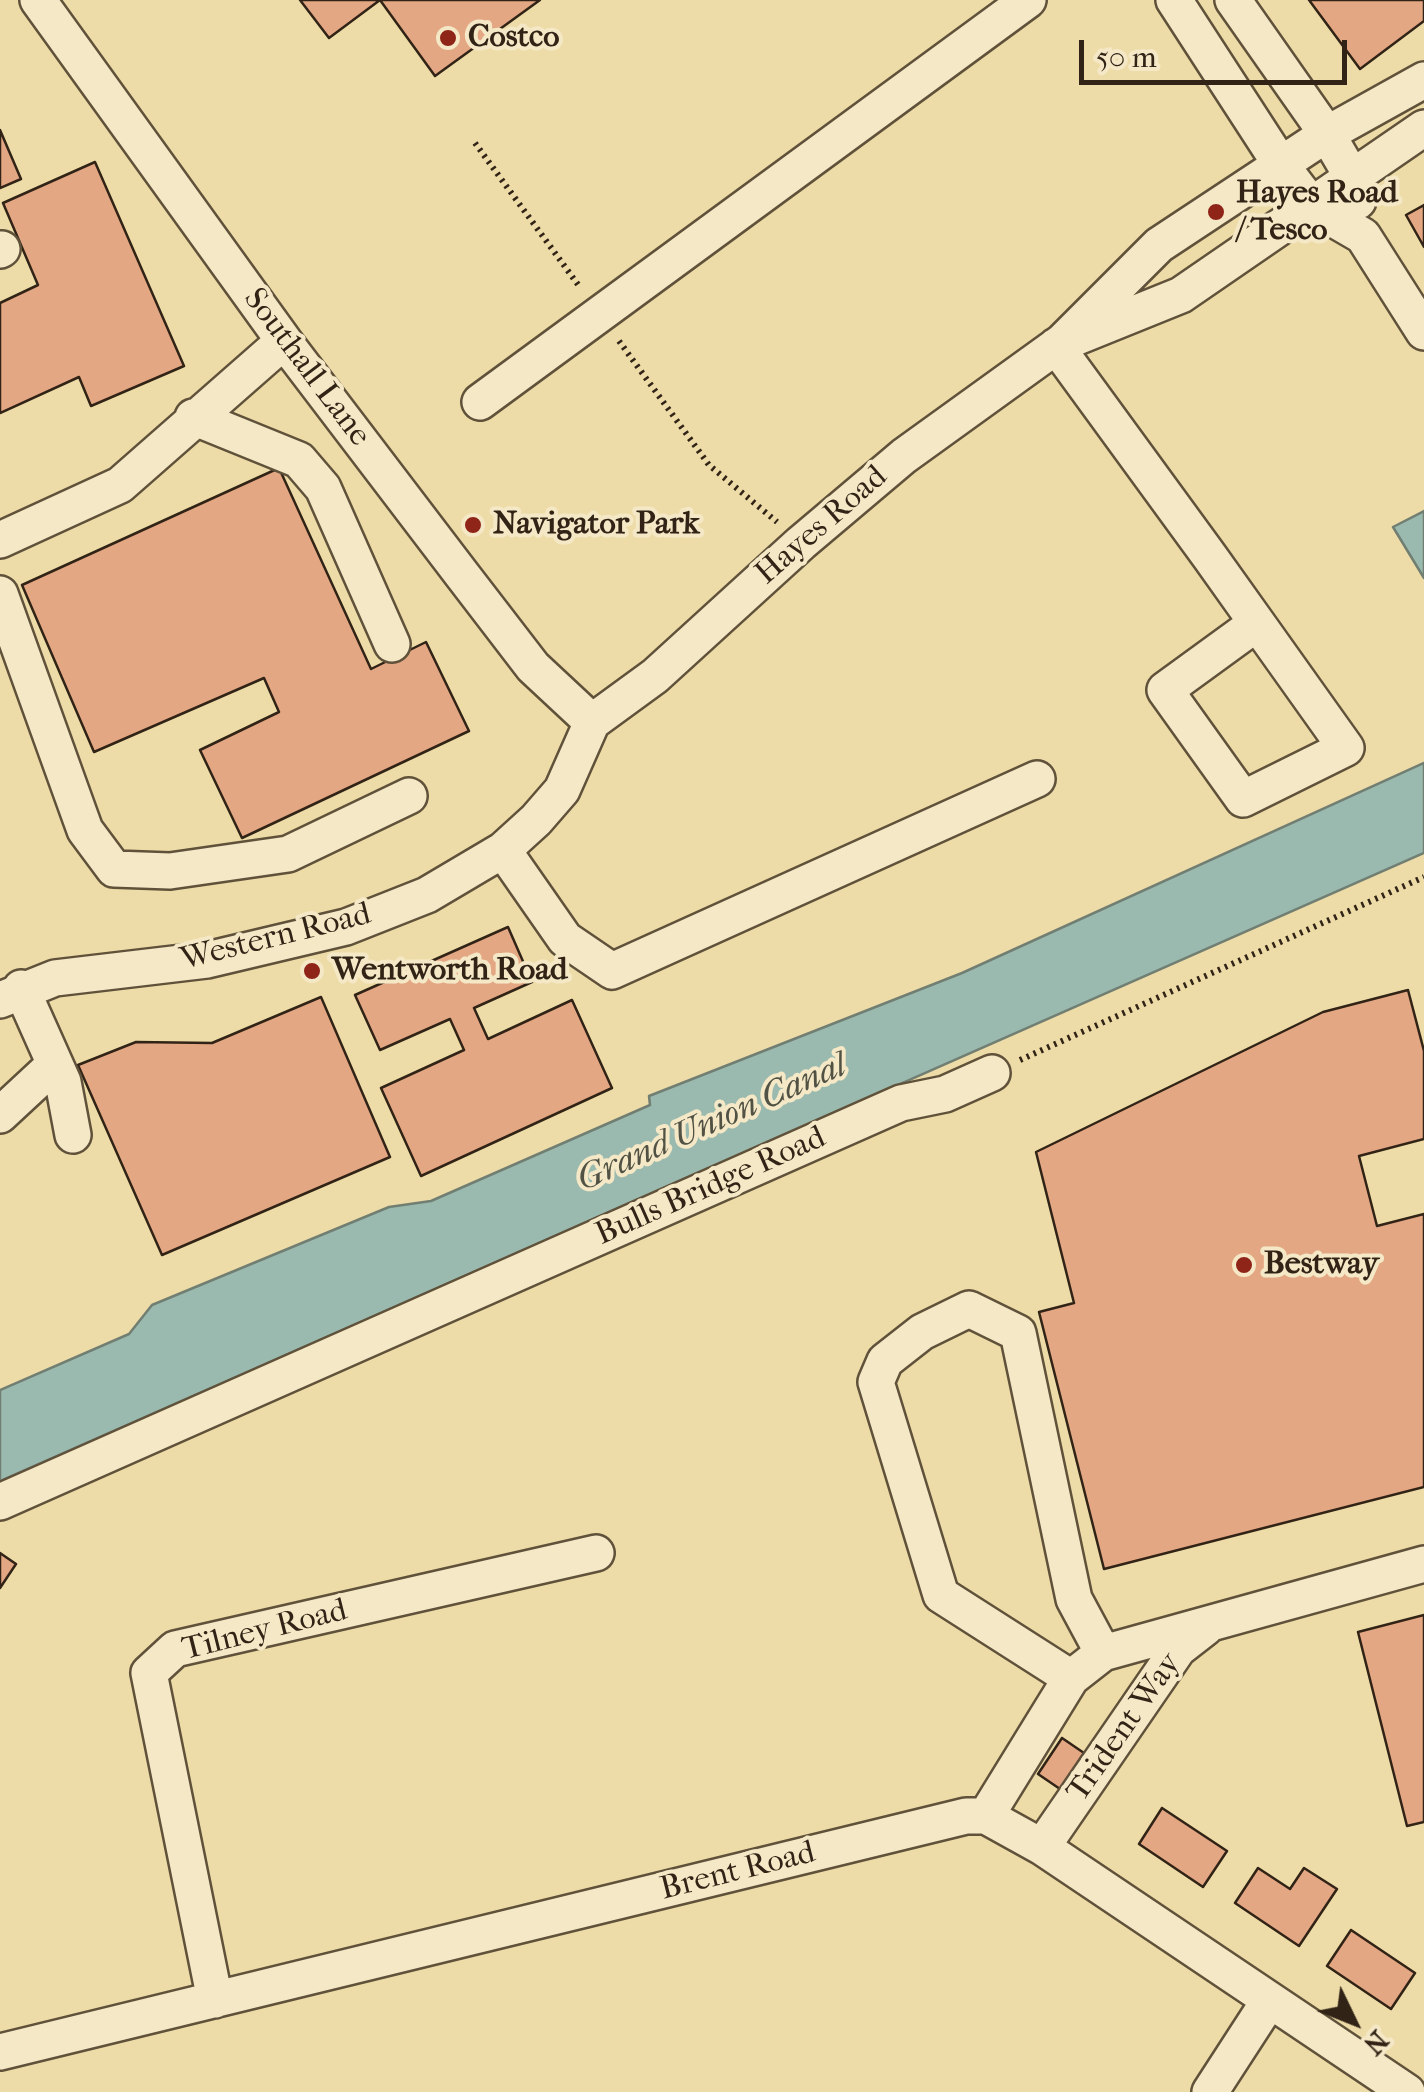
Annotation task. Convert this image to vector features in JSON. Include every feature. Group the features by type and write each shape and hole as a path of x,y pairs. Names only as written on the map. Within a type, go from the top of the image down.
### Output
{"street":[{"name":"Southall Lane","path":"38,0 284,342 533,667 592,722"},
{"path":"480,402 1028,0"},
{"path":"1174,0 1281,165 1314,206 1363,236"},
{"path":"1233,0 1327,134 1354,180 1363,236 1424,332"},
{"name":"Hayes Road","path":"592,722 656,676 801,542 904,456 1059,344 1159,246 1327,134 1424,80"},
{"name":"Hayes Road","path":"1059,344 1181,295 1354,180 1424,128"},
{"path":"0,540 120,485 284,342"},
{"path":"1059,344 1257,622 1346,748 1243,799 1164,690 1257,622"},
{"path":"194,417 299,460 323,488 392,644"},
{"path":"0,594 85,830 114,869 170,872 288,854 409,796"},
{"name":"Western Road","path":"11,994 54,978 207,960 346,926 427,894 503,850 562,790 592,722"},
{"path":"503,850 564,939 612,971 1037,780"},
{"path":"11,994 55,1064 72,1135"},
{"path":"0,1115 55,1064"},
{"name":"Bulls Bridge Road","path":"0,1502 901,1104 945,1094 992,1073"},
{"path":"1071,1678 942,1595 876,1382 885,1361 910,1341 969,1309 1018,1333 1074,1599 1103,1653"},
{"name":"Tilney Road","path":"215,2000 149,1673 175,1649 596,1553"},
{"name":"Trident Way","path":"986,1816 1071,1678 1103,1653 1218,1618 1424,1564"},
{"name":"Trident Way","path":"1042,1847 1178,1649 1218,1618"},
{"name":"Brent Road","path":"0,2052 966,1816 986,1816"},
{"path":"986,1816 1042,1847 1408,2092"},
{"path":"1210,2092 1269,2001"}],"path":[{"path":"475,142 709,465 801,542"},
{"path":"992,1073 1424,877"}],"water":[{"path":"1424,511 1424,578 1393,527"},
{"name":"Grand Union Canal","path":"1424,763 1424,853 0,1481 0,1390 129,1334 152,1305 389,1207 431,1201 650,1105 649,1096 962,973"}],"building":[{"name":"Costco","path":"300,0 380,0 329,38"},
{"name":"Costco","path":"380,0 540,0 435,76"},
{"path":"1309,0 1424,0 1424,21 1360,69"},
{"path":"0,130 21,179 0,188"},
{"path":"95,162 184,366 91,406 79,377 0,413 0,303 38,285 3,203"},
{"path":"1424,205 1424,247 1406,215"},
{"path":"279,468 371,669 426,642 469,731 242,838 200,750 279,712 264,678 94,752 22,585"},
{"path":"508,927 532,982 474,1008 488,1039 572,1000 612,1088 421,1176 381,1088 464,1050 450,1019 380,1050 355,995"},
{"name":"Bestway","path":"1408,990 1424,1051 1424,1139 1359,1156 1377,1226 1424,1214 1424,1487 1104,1569 1039,1312 1074,1303 1036,1152 1323,1012"},
{"path":"321,997 390,1157 162,1255 78,1065 136,1042 212,1043"},
{"path":"0,1553 16,1564 0,1588"},
{"path":"1424,1615 1424,1822 1407,1826 1358,1632"},
{"path":"1062,1738 1084,1753 1060,1789 1038,1774"},
{"path":"1162,1808 1227,1851 1203,1887 1139,1844"},
{"path":"1258,1868 1290,1889 1304,1868 1337,1889 1299,1946 1235,1903"},
{"path":"1351,1930 1415,1973 1391,2009 1327,1966"}],"place":[{"name":"Costco","path":"448,38"},
{"name":"Hayes Road / Tesco","path":"1216,212"},
{"name":"Navigator Park","path":"473,525"},
{"name":"Wentworth Road","path":"312,971"},
{"name":"Bestway","path":"1244,1265"}]}
